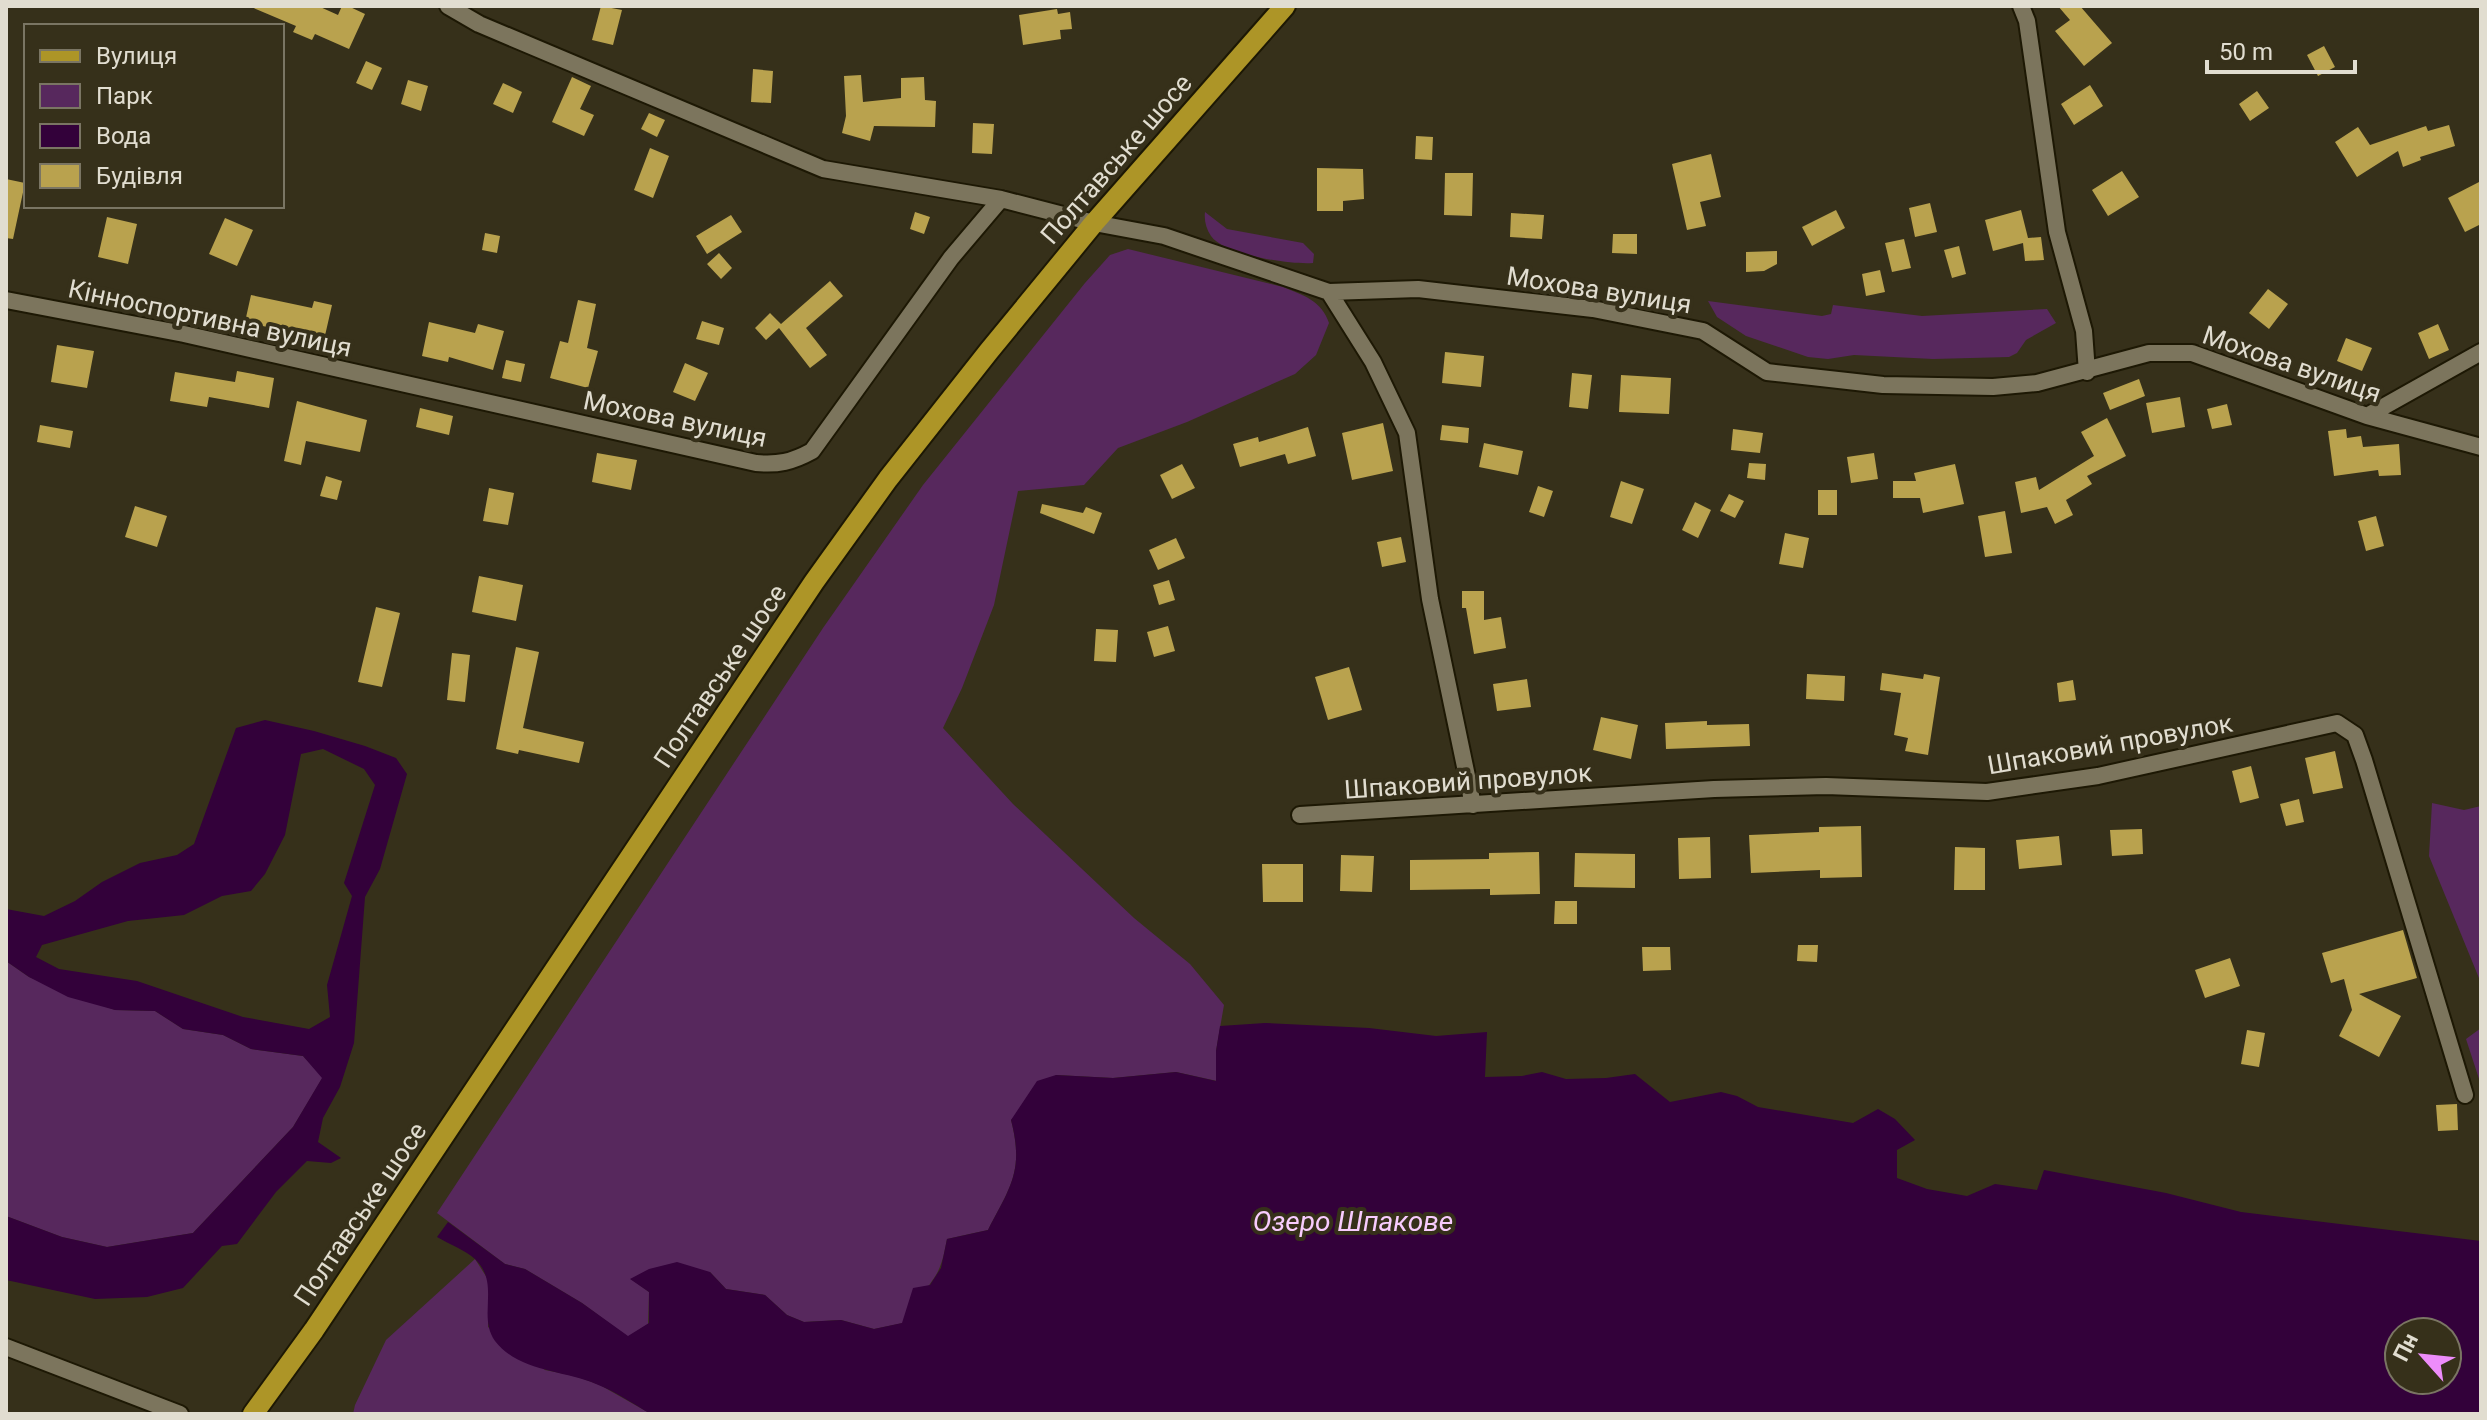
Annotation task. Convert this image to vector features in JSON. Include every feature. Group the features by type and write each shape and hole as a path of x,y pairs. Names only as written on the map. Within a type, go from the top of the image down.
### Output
{"main road":[{"name":"Полтавське шосе","path":"253,1414 314,1330 814,582 888,479 1094,223 1285,6"}],"street":[{"name":"Мохова вулиця","path":"448,6 479,24 823,169 1001,199 1094,223 1164,236 1329,292 1418,289 1593,309 1703,331 1767,372 1883,385 1993,387 2037,383 2149,353 2192,353 2367,416 2481,447"},
{"path":"2021,6 2027,21 2057,232 2084,331 2087,372"},
{"name":"Мохова вулиця","path":"405,383 756,463 775,465 794,461 812,451 951,258 1001,199"},
{"path":"1329,292 1373,362 1407,433 1430,599 1473,805"},
{"name":"Кінноспортивна вулиця","path":"6,300 184,334 405,383"},
{"path":"2367,416 2481,352"},
{"name":"Шпаковий провулок","path":"1300,815 1714,789 1826,786 1987,792 2098,776 2337,723 2355,735 2364,760 2465,1095"},
{"path":"6,1347 180,1414"}],"green space":[{"path":"1205,212 1227,229 1303,243 1314,254 1313,263 1274,260 1229,249 1211,236"},
{"path":"1128,249 1283,287 1317,304 1329,323 1316,355 1295,374 1187,422 1118,448 1084,485 1018,491 994,605 943,728 1013,804 1134,918 1190,964 1224,1005 1216,1051 1217,1081 1176,1072 1113,1078 1056,1075 1011,1120 1016,1165 1009,1189 988,1230 947,1239 938,1271 903,1323 874,1329 841,1320 804,1322 787,1315 765,1295 726,1289 710,1272 631,1279 649,1292 648,1324 628,1337 582,1303 525,1269 505,1264 437,1213 823,628 923,485 1085,283 1110,255"},
{"path":"1708,301 1822,316 1831,314 1833,305 1922,316 2047,309 2056,323 2026,340 2017,353 2009,357 1933,359 1854,355 1828,359 1808,357 1746,336 1717,317"},
{"path":"2432,803 2464,810 2481,806 2481,983 2429,856"},
{"path":"6,961 29,977 115,1010 155,1011 183,1029 223,1035 251,1049 303,1056 323,1077 293,1127 193,1233 107,1247 62,1237 6,1216"},
{"path":"2481,1028 2481,1085 2466,1039"},
{"path":"475,1259 489,1281 488,1327 545,1370 600,1385 651,1414 353,1414 386,1340"}],"water":[{"path":"265,720 314,731 396,758 407,774 380,869 365,897 354,1043 340,1087 323,1118 318,1142 341,1158 331,1163 307,1161 276,1192 237,1244 222,1246 183,1288 147,1297 95,1299 6,1280 6,1216 62,1237 107,1247 193,1233 293,1127 322,1078 303,1056 251,1049 223,1035 183,1029 155,1011 115,1010 68,997 6,961 6,909 44,916 140,863 177,855 194,844 236,728","holes":["323,749 364,769 375,785 344,883 352,896 327,985 330,1017 309,1029 243,1017 137,981 59,969 36,957 42,945 128,921 184,915 222,896 251,891 265,874 285,835 301,754"]},
{"name":"Озеро Шпакове","path":"1265,1023 1369,1028 1436,1036 1487,1032 1485,1077 1542,1072 1566,1079 1635,1074 1670,1102 1721,1092 1758,1107 1853,1123 1878,1109 1895,1119 1915,1140 1897,1150 1897,1178 1927,1189 1967,1196 1995,1184 2037,1190 2044,1170 2166,1193 2241,1212 2481,1241 2481,1414 651,1414 603,1387 529,1365 505,1351 490,1331 487,1279 483,1269 471,1256 437,1237 448,1222 505,1264 525,1269 582,1303 628,1336 649,1323 649,1292 630,1279 649,1269 677,1262 710,1272 726,1289 765,1295 787,1315 804,1322 841,1320 874,1329 902,1323 913,1288 930,1285 941,1268 947,1239 988,1230 1009,1189 1016,1165 1011,1120 1037,1081 1056,1075 1113,1078 1176,1072 1216,1081 1220,1026"}],"building":[{"path":"249,6 318,6 338,15 342,6 348,6 365,14 349,49 315,34 312,40 293,32 296,26"},
{"path":"601,6 622,10 613,45 592,40"},
{"path":"2058,6 2080,6 2112,43 2084,66 2055,31 2070,20"},
{"path":"1057,9 1058,14 1070,12 1072,29 1060,30 1061,39 1023,45 1019,15"},
{"path":"2324,46 2335,67 2318,76 2307,55"},
{"path":"366,61 382,68 372,90 356,83"},
{"path":"753,69 773,71 771,103 751,102"},
{"path":"861,75 863,102 901,98 901,78 924,77 925,100 936,101 935,127 874,126 870,141 842,133 846,116 844,76"},
{"path":"572,77 591,86 580,109 594,115 584,136 552,122"},
{"path":"408,80 428,86 421,111 401,104"},
{"path":"503,83 522,92 513,113 493,104"},
{"path":"2090,85 2103,106 2074,125 2061,104"},
{"path":"2257,91 2269,108 2250,121 2239,104"},
{"path":"649,113 665,120 657,137 641,129"},
{"path":"973,123 994,124 992,154 972,153"},
{"path":"2449,125 2455,146 2420,157 2421,160 2403,167 2398,151 2357,177 2335,142 2358,127 2370,145 2426,126 2428,131"},
{"path":"1416,136 1433,137 1432,160 1415,159"},
{"path":"650,148 669,156 653,198 634,190"},
{"path":"1711,154 1721,197 1700,202 1706,226 1687,230 1672,164"},
{"path":"1317,168 1363,169 1364,199 1343,201 1343,211 1317,211"},
{"path":"2122,171 2139,197 2108,216 2092,190"},
{"path":"1445,173 1473,173 1472,216 1444,215"},
{"path":"6,179 24,183 24,188 13,239 6,238"},
{"path":"2481,181 2481,224 2465,232 2448,198"},
{"path":"1930,203 1937,232 1915,237 1909,208"},
{"path":"1836,210 1845,228 1812,246 1802,227"},
{"path":"2021,210 2028,238 2041,237 2044,260 2025,261 2023,243 1993,251 1985,220"},
{"path":"915,212 930,217 924,234 910,229"},
{"path":"1511,213 1544,215 1542,239 1510,237"},
{"path":"731,215 742,232 707,254 696,236"},
{"path":"107,217 137,224 128,264 98,257"},
{"path":"225,218 253,230 237,266 209,254"},
{"path":"485,233 500,236 497,253 482,250"},
{"path":"1613,234 1637,234 1637,254 1612,253"},
{"path":"1904,239 1911,268 1892,272 1885,243"},
{"path":"1959,246 1966,274 1952,278 1944,250"},
{"path":"1777,251 1777,264 1764,271 1746,272 1746,252"},
{"path":"719,253 732,268 721,279 707,264"},
{"path":"1880,270 1885,292 1866,296 1862,274"},
{"path":"830,281 843,296 806,328 827,355 810,368 779,328 766,340 755,328 770,313 781,324"},
{"path":"2268,289 2288,304 2269,329 2249,313"},
{"path":"251,295 312,308 314,301 332,305 324,340 245,322"},
{"path":"578,300 596,304 587,348 598,351 588,388 550,378 560,341 568,343"},
{"path":"702,321 724,328 719,345 696,339"},
{"path":"429,322 475,333 478,324 504,331 493,370 449,357 448,362 422,356"},
{"path":"2438,324 2449,350 2429,359 2418,333"},
{"path":"2346,338 2372,348 2362,371 2337,361"},
{"path":"57,345 94,351 87,388 51,382"},
{"path":"1445,352 1484,356 1481,387 1442,383"},
{"path":"506,360 525,364 521,382 502,378"},
{"path":"685,363 708,373 695,401 673,392"},
{"path":"237,371 274,378 269,408 209,397 207,407 170,401 175,372 235,382"},
{"path":"1572,373 1592,375 1588,409 1569,407"},
{"path":"1621,375 1671,378 1669,414 1619,412"},
{"path":"2139,379 2145,396 2110,410 2103,393"},
{"path":"2180,397 2185,427 2152,433 2146,403"},
{"path":"297,401 367,420 360,452 306,441 301,465 284,461"},
{"path":"2227,404 2232,425 2212,429 2207,409"},
{"path":"420,408 453,416 449,435 416,427"},
{"path":"2107,418 2126,456 2087,476 2092,484 2066,500 2073,515 2055,524 2047,507 2021,513 2015,482 2036,477 2039,490 2094,456 2081,432"},
{"path":"1383,423 1393,471 1352,480 1342,433"},
{"path":"40,425 73,431 70,448 37,442"},
{"path":"1442,425 1469,428 1468,443 1440,440"},
{"path":"1308,427 1316,456 1288,464 1285,454 1240,467 1233,444 1258,437 1259,442"},
{"path":"1733,429 1763,433 1760,453 1731,450"},
{"path":"2346,429 2347,438 2361,436 2363,447 2399,444 2401,475 2379,476 2378,470 2334,476 2328,431"},
{"path":"1484,443 1523,451 1518,475 1479,467"},
{"path":"597,453 637,460 631,490 592,482"},
{"path":"1874,453 1878,479 1851,483 1847,457"},
{"path":"1749,463 1766,464 1765,480 1747,478"},
{"path":"1182,464 1195,488 1172,499 1160,475"},
{"path":"1955,464 1964,504 1923,513 1920,498 1893,498 1893,481 1916,481 1914,473"},
{"path":"326,476 342,481 337,500 320,496"},
{"path":"1621,481 1644,489 1632,524 1610,517"},
{"path":"1538,486 1553,491 1544,517 1529,512"},
{"path":"489,488 514,493 508,525 483,521"},
{"path":"1818,490 1837,490 1837,515 1818,515"},
{"path":"1729,494 1744,501 1735,518 1720,511"},
{"path":"1695,502 1711,510 1698,538 1682,530"},
{"path":"1042,504 1083,513 1086,507 1102,513 1094,534 1040,513"},
{"path":"135,506 167,516 157,547 125,537"},
{"path":"2005,511 2012,553 1985,557 1978,516"},
{"path":"2376,516 2384,546 2366,551 2358,521"},
{"path":"1785,533 1809,538 1803,568 1779,564"},
{"path":"1401,537 1406,562 1382,567 1377,542"},
{"path":"1176,538 1185,558 1158,570 1149,550"},
{"path":"479,576 523,585 516,621 472,612"},
{"path":"1169,580 1175,600 1159,605 1153,585"},
{"path":"1462,591 1484,591 1484,620 1501,617 1506,648 1474,654 1466,608 1462,608"},
{"path":"376,607 400,613 382,687 358,682"},
{"path":"1168,626 1175,651 1154,657 1147,632"},
{"path":"1096,629 1118,630 1116,662 1094,661"},
{"path":"516,647 539,652 523,728 584,742 579,763 519,750 518,754 496,749"},
{"path":"452,653 470,655 465,702 447,700"},
{"path":"1349,667 1362,710 1328,720 1315,677"},
{"path":"1882,673 1923,679 1924,674 1940,677 1928,755 1905,751 1908,738 1894,735 1901,693 1880,690"},
{"path":"1807,674 1845,676 1844,701 1806,699"},
{"path":"1527,679 1531,707 1497,711 1493,684"},
{"path":"2073,680 2076,700 2059,702 2057,683"},
{"path":"1601,717 1638,725 1631,759 1593,750"},
{"path":"1707,721 1707,725 1749,724 1750,746 1666,749 1665,723"},
{"path":"2335,751 2343,788 2313,794 2305,758"},
{"path":"2251,766 2259,798 2240,803 2232,771"},
{"path":"2299,799 2304,822 2286,826 2280,804"},
{"path":"1861,826 1862,877 1820,878 1820,870 1751,873 1749,835 1819,832 1819,827"},
{"path":"2142,829 2143,854 2112,856 2110,830"},
{"path":"2059,836 2062,865 2019,869 2016,840"},
{"path":"1710,837 1711,878 1679,879 1678,838"},
{"path":"1955,847 1985,848 1985,890 1954,890"},
{"path":"1539,852 1540,894 1490,895 1490,889 1410,890 1410,860 1489,859 1489,853"},
{"path":"1575,853 1635,854 1635,888 1574,887"},
{"path":"1341,855 1374,856 1372,892 1340,891"},
{"path":"1262,864 1303,864 1303,902 1263,902"},
{"path":"1555,901 1577,901 1577,924 1554,924"},
{"path":"2403,930 2417,978 2359,994 2401,1016 2379,1057 2339,1036 2352,1010 2344,979 2331,983 2322,953"},
{"path":"1798,945 1818,945 1817,962 1797,961"},
{"path":"1642,947 1670,947 1671,970 1643,971"},
{"path":"2230,958 2240,986 2205,998 2195,970"},
{"path":"2247,1030 2265,1033 2259,1067 2241,1064"},
{"path":"2457,1104 2458,1130 2438,1131 2436,1105"}]}
